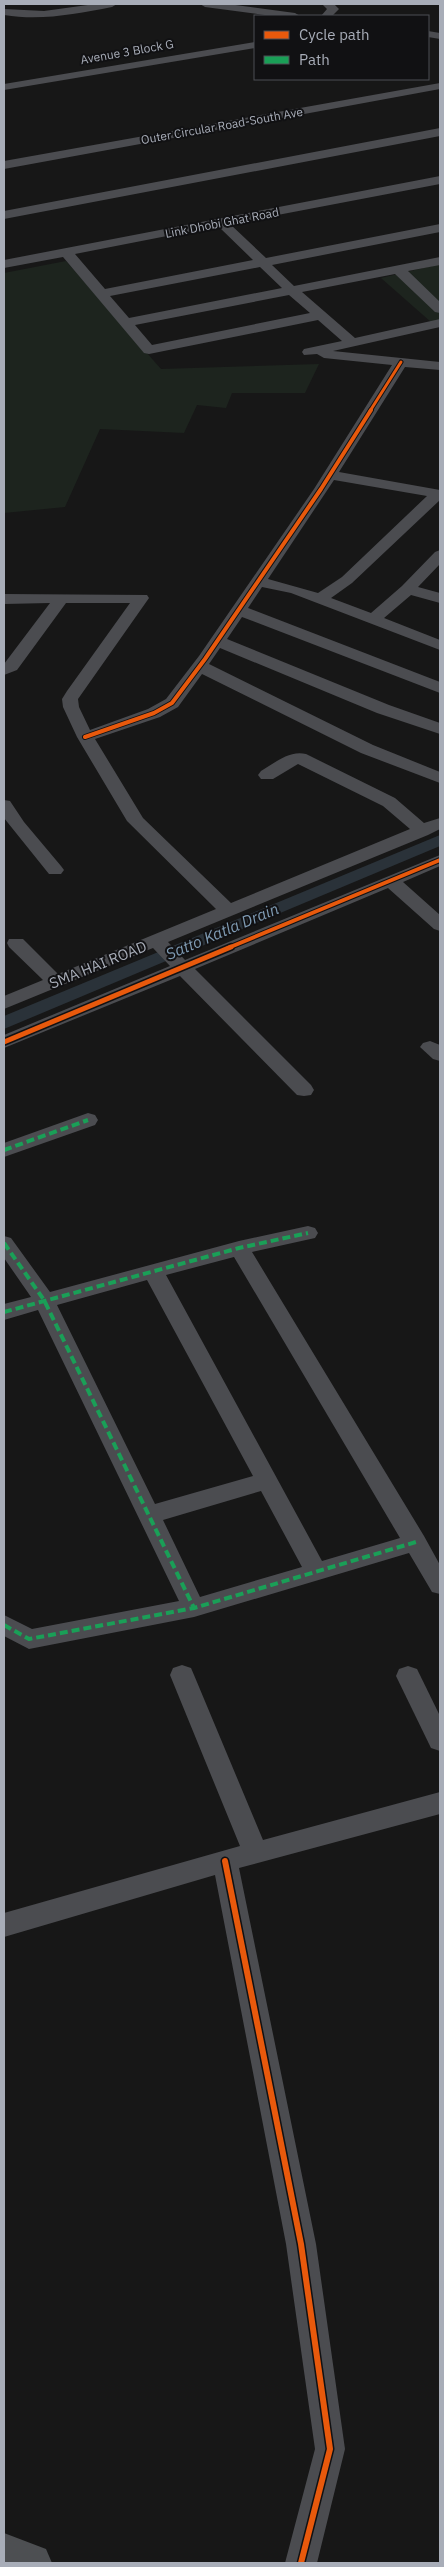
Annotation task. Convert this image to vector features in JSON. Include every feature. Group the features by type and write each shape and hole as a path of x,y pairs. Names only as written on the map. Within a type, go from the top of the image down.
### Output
{"main road":[{"path":"4,2553 32,2563"}],"street":[{"path":"4,12 20,16 40,16 112,4"},
{"path":"205,4 288,15"},
{"path":"327,4 334,9 327,15"},
{"path":"9,25 20,16"},
{"name":"Avenue 3 Block G","path":"4,87 254,45"},
{"name":"Outer Circular Road-South Ave","path":"4,165 440,86"},
{"path":"4,215 440,132"},
{"name":"Link Dhobi Ghat Road","path":"4,264 440,180"},
{"path":"222,223 291,290 352,342"},
{"path":"101,294 440,228"},
{"path":"66,252 149,350 322,315"},
{"path":"127,323 440,261"},
{"path":"398,269 440,309"},
{"path":"440,323 309,352 440,366"},
{"path":"85,736 154,713 172,703 217,642 330,475 402,362"},
{"path":"330,475 439,494"},
{"path":"318,599 347,580 439,494"},
{"path":"372,619 408,589 440,555"},
{"path":"258,581 296,590 440,645"},
{"path":"408,589 440,598"},
{"path":"4,670 11,667 62,598"},
{"path":"4,599 141,598 70,699 71,707 85,736 141,826 229,911"},
{"path":"238,610 440,688"},
{"path":"217,642 383,709 440,729"},
{"path":"200,666 367,749 440,778"},
{"path":"267,775 290,760 300,758 389,802 422,831"},
{"path":"4,805 10,826 55,870"},
{"name":"SMA HAI ROAD","path":"4,1003 160,944 229,911 440,823"},
{"path":"4,1042 181,965 440,860"},
{"path":"391,881 440,925"},
{"path":"16,943 56,982"},
{"path":"160,944 304,1090"},
{"path":"4,1150 88,1120"},
{"path":"4,1312 239,1248 308,1233"},
{"path":"4,1244 44,1300 194,1608"},
{"path":"239,1248 440,1585"},
{"path":"153,1271 317,1573"},
{"path":"149,1515 267,1481"},
{"path":"4,1623 29,1639 194,1608 317,1573 416,1542"},
{"path":"182,1675 256,1853"},
{"path":"408,1676 440,1742"},
{"path":"4,1925 225,1861 440,1803"},
{"path":"225,1861 300,2244 330,2449 301,2563"}],"shaded area":[{"path":"66,261 161,369 319,364 305,393 232,393 226,408 197,405 184,433 100,429 65,507 4,513 4,273"},
{"path":"440,264 440,320 431,322 381,278"}],"waterway":[{"name":"Satto Katla Drain","path":"4,1023 440,840"}],"marked path":[{"path":"4,1150 88,1120"},
{"path":"4,1312 239,1248 308,1233"},
{"path":"4,1243 44,1300 194,1608"},
{"path":"4,1625 29,1639 194,1608 416,1542"}],"cycle path":[{"path":"85,737 154,713 172,703 205,659 321,489 401,362"},
{"path":"4,1042 440,860"},
{"path":"225,1861 301,2244 330,2449 301,2563"}]}
